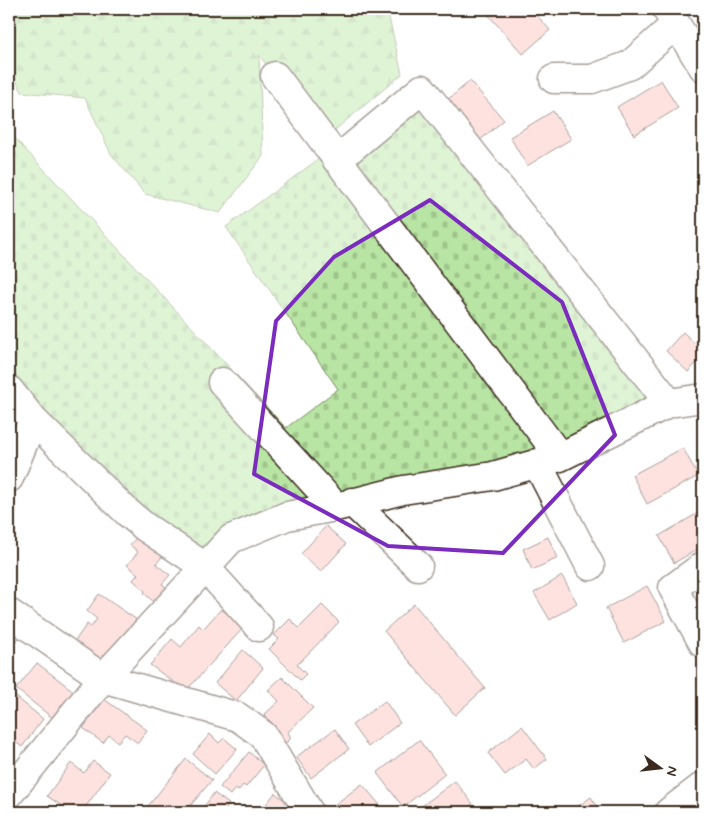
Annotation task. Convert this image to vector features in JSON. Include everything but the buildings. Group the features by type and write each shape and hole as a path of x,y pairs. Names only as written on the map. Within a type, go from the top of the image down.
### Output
{"street":[{"path":"554,79 592,79 630,65 671,16 703,67"},
{"path":"275,76 337,160 548,460 590,566"},
{"path":"337,160 422,90 669,403"},
{"path":"222,382 344,504 418,566"},
{"path":"9,390 33,420 127,512 145,527 205,567 259,627"},
{"path":"9,794 103,678 231,540 287,516 403,490 492,476 548,460 669,403 703,398"},
{"path":"9,478 33,420"},
{"path":"703,566 674,588 703,643"},
{"path":"9,613 103,678 238,716 262,735 310,812"},
{"path":"669,812 703,786"}],"highlighted area":[{"path":"430,200 562,302 615,435 503,553 388,546 254,474 276,321 334,257"}],"green space":[{"path":"9,9 387,9 402,74 323,140 259,55 263,156 220,213 145,194 111,154 85,98 22,92 9,67"},
{"path":"418,99 659,390 565,441 454,474 240,528 193,564 53,423 9,372 9,132 286,428 338,389 226,227 335,147"}]}
